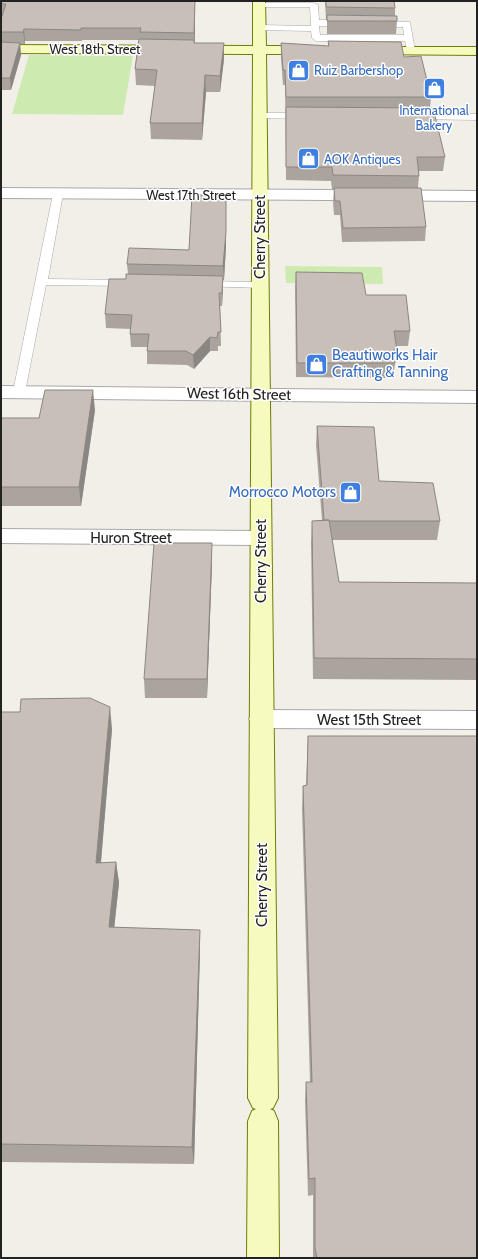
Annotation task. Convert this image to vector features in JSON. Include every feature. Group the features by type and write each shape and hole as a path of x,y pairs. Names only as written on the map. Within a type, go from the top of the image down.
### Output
{"street":[{"name":"Cherry Street","path":"259,3 263,1258"},
{"path":"358,51 410,45 477,51"},
{"name":"West 18th Street","path":"1,49 335,50"},
{"name":"West 17th Street","path":"1,193 477,196"},
{"name":"West 16th Street","path":"1,392 477,397"},
{"name":"Huron Street","path":"1,536 261,538"},
{"name":"West 15th Street","path":"261,719 477,720"}],"lane":[{"path":"259,3 314,5 316,38 353,36 380,37 410,45 407,24 370,23"},
{"path":"259,28 356,23"},
{"path":"259,116 313,116"},
{"path":"406,117 477,118"},
{"path":"19,392 42,282 58,194"},
{"path":"42,282 141,284"},
{"path":"188,284 260,285"}],"green space":[{"path":"29,55 133,56 123,115 12,114"},
{"path":"285,266 382,267 383,284 286,283"}],"building":[{"path":"1,1 195,1 194,33 140,32 141,28 81,28 81,30 24,29 23,32 1,32 1,19 6,4 1,4"},
{"path":"326,1 394,1 395,8 326,7"},
{"path":"327,15 397,16 397,21 327,21"},
{"path":"139,39 194,40 194,43 224,43 220,76 205,75 202,123 150,123 157,70 135,69"},
{"path":"328,41 401,42 404,57 421,56 431,97 286,97 285,70 283,70 281,43 329,46"},
{"path":"1,42 20,43 10,78 1,78"},
{"path":"286,107 433,108 445,157 417,157 419,176 333,175 332,167 286,167"},
{"path":"334,188 421,188 426,227 343,228 340,201 335,201"},
{"path":"192,195 226,195 226,232 223,266 127,264 129,248 189,250"},
{"path":"296,272 362,273 366,295 406,295 410,331 394,331 397,350 393,350 395,363 297,363"},
{"path":"126,274 223,276 222,293 219,293 221,332 218,332 217,338 210,337 193,355 186,351 147,351 149,334 130,334 132,315 105,314 109,279 126,279"},
{"path":"45,390 93,390 79,487 1,487 1,418 39,418"},
{"path":"317,426 374,427 379,481 433,483 440,521 324,520"},
{"path":"329,520 339,582 477,583 477,659 314,658 312,521"},
{"path":"154,543 212,543 207,679 144,679"},
{"path":"90,698 110,707 96,863 116,862 109,927 200,930 192,1147 1,1144 1,712 20,712 21,699"},
{"path":"308,736 477,736 477,1258 317,1258 315,1248 315,1178 309,1179 306,1082 312,1082 303,786 307,785"}],"place":[{"name":"Ruiz Barbershop","path":"299,70"},
{"name":"International Bakery","path":"434,88"},
{"name":"AOK Antiques","path":"309,159"},
{"name":"Beautiworks Hair Crafting & Tanning","path":"316,364"},
{"name":"Morrocco Motors","path":"351,492"}]}
